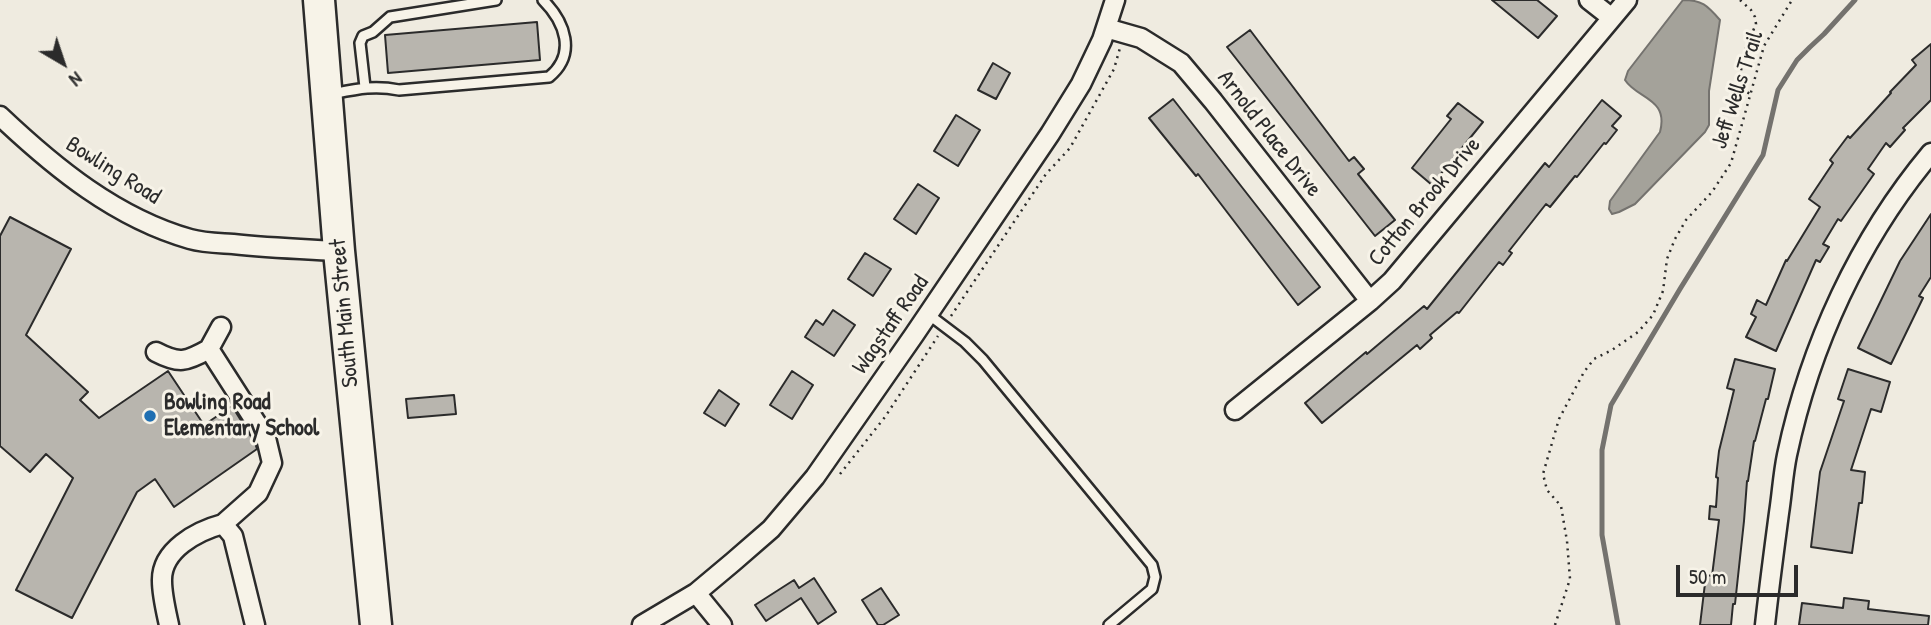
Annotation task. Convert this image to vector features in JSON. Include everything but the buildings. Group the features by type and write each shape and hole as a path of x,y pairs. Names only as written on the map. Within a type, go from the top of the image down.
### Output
{"highway":[{"name":"South Main Street","path":"320,0 339,251 376,625"}],"street":[{"name":"Wagstaff Road","path":"642,625 696,593 771,529 815,477 928,314 1081,84 1106,28 1115,0"},
{"path":"1589,0 1612,18"},
{"name":"Cotton Brook Drive","path":"1235,410 1392,281 1627,0"},
{"name":"Arnold Place Drive","path":"1106,28 1140,38 1181,63 1370,301"},
{"name":"Bowling Road","path":"0,116 43,156 74,179 146,224 193,240 268,248 339,251"},
{"path":"1765,625 1787,457 1804,387 1825,332 1857,262 1898,198 1930,155"},
{"path":"156,352 172,360 191,359 209,349 221,327"},
{"path":"169,625 161,579 166,560 184,542 208,528 223,524 258,493 272,463 266,438 209,349"},
{"path":"223,524 233,536 255,625"},
{"path":"696,593 722,625"}],"lane":[{"path":"365,87 360,43 363,36 373,32 390,17 496,0"},
{"path":"327,96 365,87 396,89 549,77 563,59 565,42 562,25 554,11 542,0"},
{"path":"928,314 965,342 983,360 1152,565 1155,577 1152,589 1109,625"}],"path":[{"path":"1740,0 1751,10 1756,24 1744,52 1739,83 1749,94"},
{"name":"Jeff Wells Trail","path":"1555,625 1570,579 1569,566 1560,506 1547,490 1543,474 1559,419 1594,359 1638,332 1653,315 1663,291 1667,259 1675,239 1686,220 1712,192 1731,163 1764,46 1792,0"},
{"path":"952,315 1046,174 1070,148 1114,69 1118,54"},
{"path":"840,474 877,428 933,344"}],"shaded area":[{"path":"1683,0 1704,4 1720,20 1709,91 1709,125 1635,204 1612,214 1609,209 1610,201 1660,132 1662,121 1656,106 1625,80 1628,71"}],"waterway":[{"path":"1618,625 1602,535 1602,450 1611,405 1763,155 1778,90 1797,60 1855,0"}],"place":[{"name":"Bowling Road Elementary School","path":"150,416"}]}
